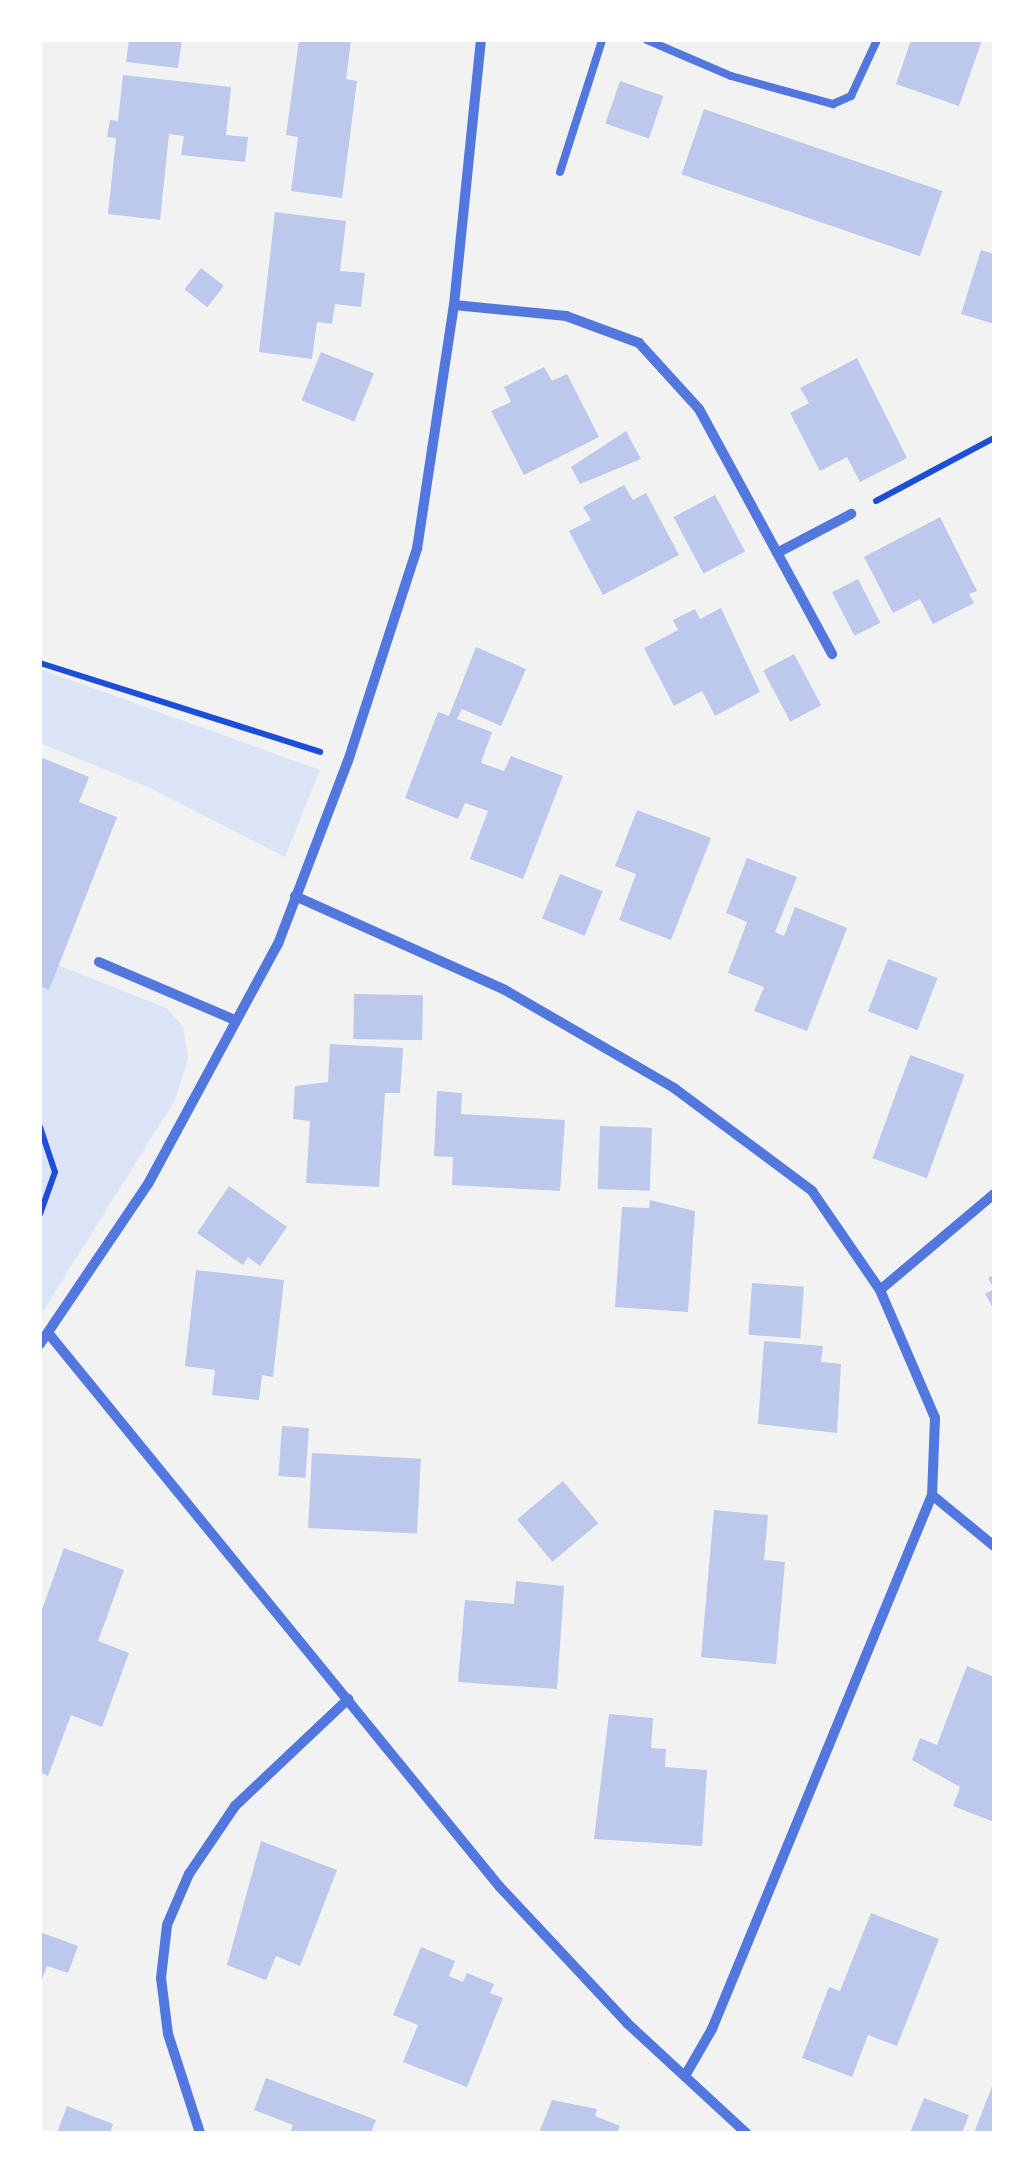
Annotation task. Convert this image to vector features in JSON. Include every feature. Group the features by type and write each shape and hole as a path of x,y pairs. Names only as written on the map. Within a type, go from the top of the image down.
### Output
{"street":[{"path":"40,1344 148,1184 278,944 348,761 417,548 454,305 481,40"},
{"path":"454,305 566,316 639,343 699,409 832,654"},
{"path":"778,553 851,514"},
{"path":"295,896 505,990 674,1088 812,1191 880,1290 935,1418 932,1495 712,2028 685,2076"},
{"path":"99,962 235,1020"},
{"path":"880,1290 994,1194"},
{"path":"49,1334 499,1886 627,2024 746,2133"},
{"path":"932,1495 994,1546"},
{"path":"200,2133 168,2034 162,1978 167,1925 189,1874 235,1806 348,1698"}],"lane":[{"path":"560,172 602,40"},
{"path":"647,40 732,76 833,104 851,96 877,40"}],"path":[{"path":"851,514 994,438"},
{"path":"40,663 348,761"},
{"path":"40,1127 55,1172 40,1214"}],"shaded area":[{"path":"40,669 320,770 285,857 150,788 40,743"},
{"path":"40,958 166,1008 183,1026 188,1059 175,1100 40,1316"}],"building":[{"path":"129,40 182,40 178,68 126,62"},
{"path":"299,40 351,40 346,79 357,81 342,198 291,191 298,137 286,135"},
{"path":"911,40 982,40 959,106 896,84"},
{"path":"123,75 231,87 226,135 248,137 245,162 181,155 184,136 169,134 160,220 108,214 116,138 107,137 110,120 118,121"},
{"path":"620,81 663,96 649,139 605,124"},
{"path":"704,109 942,191 920,256 682,174"},
{"path":"275,212 346,221 340,271 365,273 361,307 335,304 332,324 317,322 312,359 259,352"},
{"path":"981,250 994,254 994,324 961,314"},
{"path":"201,268 224,286 207,307 184,289"},
{"path":"321,352 374,373 354,422 302,400"},
{"path":"857,358 907,458 860,482 847,457 820,471 790,413 809,403 800,388"},
{"path":"544,367 552,381 567,374 599,437 524,475 491,411 511,402 504,387"},
{"path":"626,431 641,459 580,484 571,467"},
{"path":"624,485 633,500 646,493 679,555 603,595 569,531 591,520 583,507"},
{"path":"715,495 745,552 704,574 674,517"},
{"path":"940,517 977,591 969,594 974,603 933,624 920,599 893,613 864,557"},
{"path":"858,579 880,623 854,636 832,592"},
{"path":"721,608 760,692 715,716 702,691 674,706 644,648 678,630 673,620 695,609 700,619"},
{"path":"476,647 526,669 501,726 462,709 457,719 492,732 481,763 504,771 511,756 563,776 523,879 470,859 488,811 465,803 458,819 405,798 438,712 449,716"},
{"path":"794,654 821,705 790,722 763,670"},
{"path":"40,757 89,777 79,802 117,817 49,990 40,986"},
{"path":"637,810 711,838 671,940 619,920 636,874 615,866"},
{"path":"747,858 797,877 775,932 784,936 795,907 847,928 807,1031 754,1011 764,987 728,973 747,922 726,913"},
{"path":"560,874 603,891 585,936 542,919"},
{"path":"888,959 937,978 917,1030 868,1011"},
{"path":"354,994 423,995 422,1040 353,1039"},
{"path":"330,1044 403,1048 400,1093 385,1093 379,1187 306,1183 310,1121 293,1119 295,1086 328,1082"},
{"path":"910,1055 965,1075 927,1178 872,1158"},
{"path":"437,1091 462,1093 461,1114 565,1120 560,1191 452,1185 453,1157 434,1156"},
{"path":"600,1126 652,1128 650,1191 598,1189"},
{"path":"229,1186 287,1227 260,1266 248,1257 243,1265 197,1233"},
{"path":"650,1200 695,1211 688,1312 615,1307 622,1207 649,1208"},
{"path":"196,1270 284,1280 273,1377 262,1375 259,1400 212,1395 215,1370 185,1366"},
{"path":"752,1283 804,1287 800,1339 748,1335"},
{"path":"994,1289 994,1310 985,1294"},
{"path":"764,1341 823,1346 821,1362 841,1364 837,1433 758,1424"},
{"path":"282,1426 309,1428 305,1478 279,1476"},
{"path":"312,1453 421,1459 417,1534 308,1528"},
{"path":"563,1481 598,1523 552,1562 517,1520"},
{"path":"714,1510 768,1515 764,1560 785,1562 776,1664 701,1657"},
{"path":"64,1548 124,1570 98,1641 129,1653 102,1727 71,1715 48,1776 40,1772 40,1615"},
{"path":"516,1581 564,1586 557,1689 458,1682 465,1600 514,1604"},
{"path":"967,1666 994,1677 994,1822 953,1806 960,1787 912,1760 920,1738 937,1745"},
{"path":"609,1714 653,1718 651,1748 666,1749 665,1767 707,1770 702,1846 594,1839"},
{"path":"261,1841 337,1870 300,1966 276,1956 266,1980 227,1965"},
{"path":"871,1913 939,1939 897,2046 868,2035 852,2077 802,2058 829,1987 840,1991"},
{"path":"40,1932 78,1946 68,1973 47,1966 40,1985"},
{"path":"421,1947 455,1961 449,1976 463,1982 467,1973 494,1984 490,1993 503,1998 467,2087 403,2062 418,2025 393,2015"},
{"path":"266,2078 376,2120 371,2133 290,2133 293,2125 254,2110"},
{"path":"994,2081 994,2133 974,2133"},
{"path":"924,2098 969,2115 962,2133 910,2133"},
{"path":"552,2100 597,2109 595,2116 620,2126 617,2133 539,2133"},
{"path":"67,2106 113,2124 110,2133 57,2133"}]}
